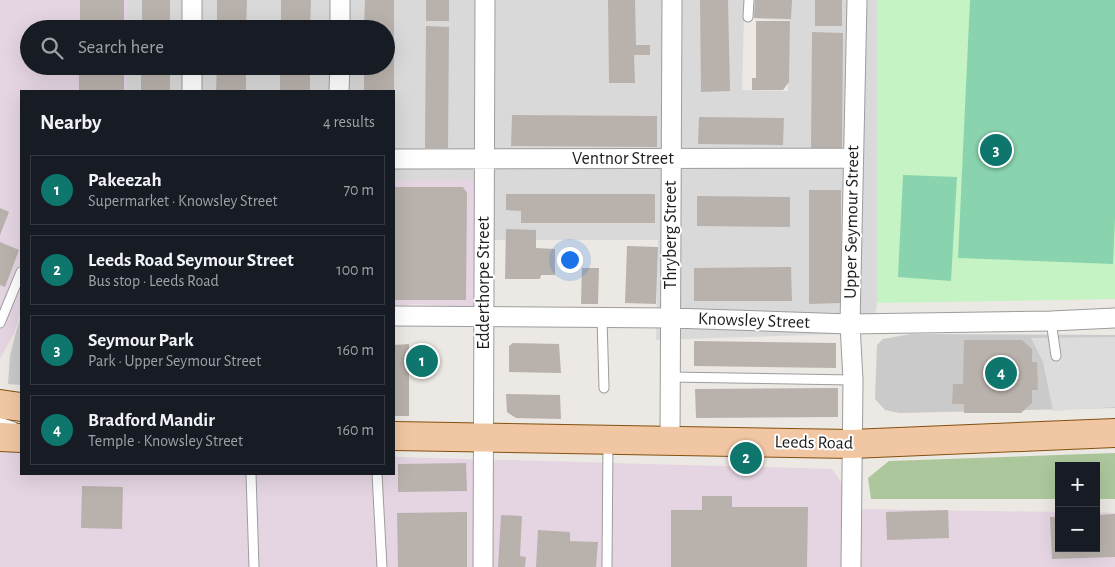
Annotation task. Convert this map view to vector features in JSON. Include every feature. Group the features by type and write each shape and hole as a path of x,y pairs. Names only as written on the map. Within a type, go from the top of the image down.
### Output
{"main road":[{"path":"0,404 20,407"},
{"name":"Leeds Road","path":"395,436 851,444 1115,433"},
{"path":"0,437 20,438"}],"street":[{"path":"192,0 192,20"},
{"path":"340,0 340,20"},
{"name":"Edderthorpe Street","path":"483,567 485,0"},
{"name":"Thryberg Street","path":"670,440 672,0"},
{"name":"Upper Seymour Street","path":"851,567 853,380 850,324 857,0"},
{"path":"192,75 192,90"},
{"path":"339,90 340,75"},
{"name":"Ventnor Street","path":"395,160 853,158"},
{"name":"Knowsley Street","path":"395,316 672,318 850,324 1051,321 1115,318"}],"lane":[{"path":"748,17 749,0"},
{"path":"0,323 20,274"},
{"path":"602,318 604,388"},
{"path":"1051,321 1056,356"},
{"path":"670,377 853,380"},
{"path":"0,422 20,430"},
{"path":"607,567 608,440"},
{"path":"251,475 254,567"},
{"path":"377,475 382,567"}],"shaded area":[{"path":"0,0 128,0 127,20 20,20 20,75 127,75 127,90 20,90 20,316 14,333 0,359"},
{"path":"126,0 877,0 877,303 872,333 656,340 658,240 474,240 473,180 395,180 395,90 126,90 126,75 395,75 395,20 126,20","holes":["744,18 790,20 788,91 742,90"]},
{"path":"395,180 473,180 476,307 413,304 395,307"},
{"path":"20,319 20,385 8,384 10,356"},
{"path":"911,334 1115,335 1115,408 899,413 885,410 875,399 877,345 883,339"},
{"path":"1115,337 1115,407 1053,411 1043,362 1031,338"},
{"path":"0,451 20,452 20,475 395,475 395,457 832,469 860,509 1055,512 1055,552 1100,552 1100,512 1115,513 1115,567 0,567"}],"green space":[{"path":"877,0 1115,0 1115,299 877,303"},
{"path":"970,0 1115,0 1115,217 1113,264 958,258"},
{"path":"903,175 957,177 951,281 898,277"},
{"path":"1115,453 1115,499 1100,499 1100,462 1055,462 1055,499 871,499 868,478 889,461"}],"building":[{"path":"80,0 124,0 124,20 80,20"},
{"path":"142,0 170,0 170,20 142,20"},
{"path":"217,0 247,0 246,20 217,20"},
{"path":"281,0 311,0 310,20 281,20"},
{"path":"365,0 394,0 394,20 364,20"},
{"path":"426,0 449,0 449,21 426,21"},
{"path":"608,0 635,0 636,45 650,45 650,55 634,55 635,83 609,83"},
{"path":"700,0 728,0 730,91 701,92"},
{"path":"755,0 792,0 791,19 754,18"},
{"path":"815,0 842,0 842,26 815,26"},
{"path":"756,21 790,21 789,82 783,90 752,90 752,78 756,78"},
{"path":"426,26 449,27 448,148 425,148"},
{"path":"812,32 843,33 842,149 811,148"},
{"path":"79,75 124,75 124,90 79,90"},
{"path":"141,75 170,75 170,90 141,90"},
{"path":"217,75 246,75 246,90 216,90"},
{"path":"280,75 310,75 310,90 280,90"},
{"path":"364,75 394,75 394,90 364,90"},
{"path":"512,115 657,116 657,147 511,146"},
{"path":"699,117 784,118 783,145 698,144"},
{"path":"395,187 463,187 467,193 466,300 395,300"},
{"path":"809,190 841,190 841,303 809,304"},
{"path":"506,194 655,194 655,223 521,223 521,211 506,210"},
{"path":"697,196 790,197 790,227 697,226"},
{"path":"0,208 9,212 0,235"},
{"path":"506,229 536,230 536,248 555,249 555,275 541,275 540,279 505,279"},
{"path":"0,242 19,250 5,287 0,285"},
{"path":"627,246 658,247 656,304 625,303"},
{"path":"791,267 792,301 694,301 694,268"},
{"path":"582,268 599,268 598,304 581,304"},
{"path":"964,340 1022,340 1032,349 1032,362 1037,362 1038,390 1032,390 1032,403 1021,413 964,413 964,404 952,404 953,384 963,384"},
{"path":"694,341 836,343 836,368 694,366"},
{"path":"513,343 559,344 561,373 509,372 509,346"},
{"path":"409,344 409,416 395,416 395,345"},
{"path":"838,388 838,417 696,418 695,389"},
{"path":"506,394 560,395 561,419 516,418 507,412"},
{"path":"466,463 467,491 398,492 398,464"},
{"path":"82,486 123,487 122,529 81,528"},
{"path":"702,496 732,496 732,507 808,507 807,567 671,567 671,510 702,510"},
{"path":"948,510 949,538 887,540 886,512"},
{"path":"467,512 467,567 398,567 397,513"},
{"path":"1115,514 1115,557 1052,559 1050,517 1055,517 1055,552 1100,552 1100,515"},
{"path":"501,515 522,516 520,556 526,557 525,567 498,567"},
{"path":"538,530 570,532 570,541 598,542 596,567 536,567"}],"place":[{"name":"Seymour Park","path":"996,150"},
{"name":"Pakeezah","path":"422,361"},
{"name":"Bradford Mandir","path":"1001,373"},
{"name":"Leeds Road Seymour Street","path":"746,458"}]}
